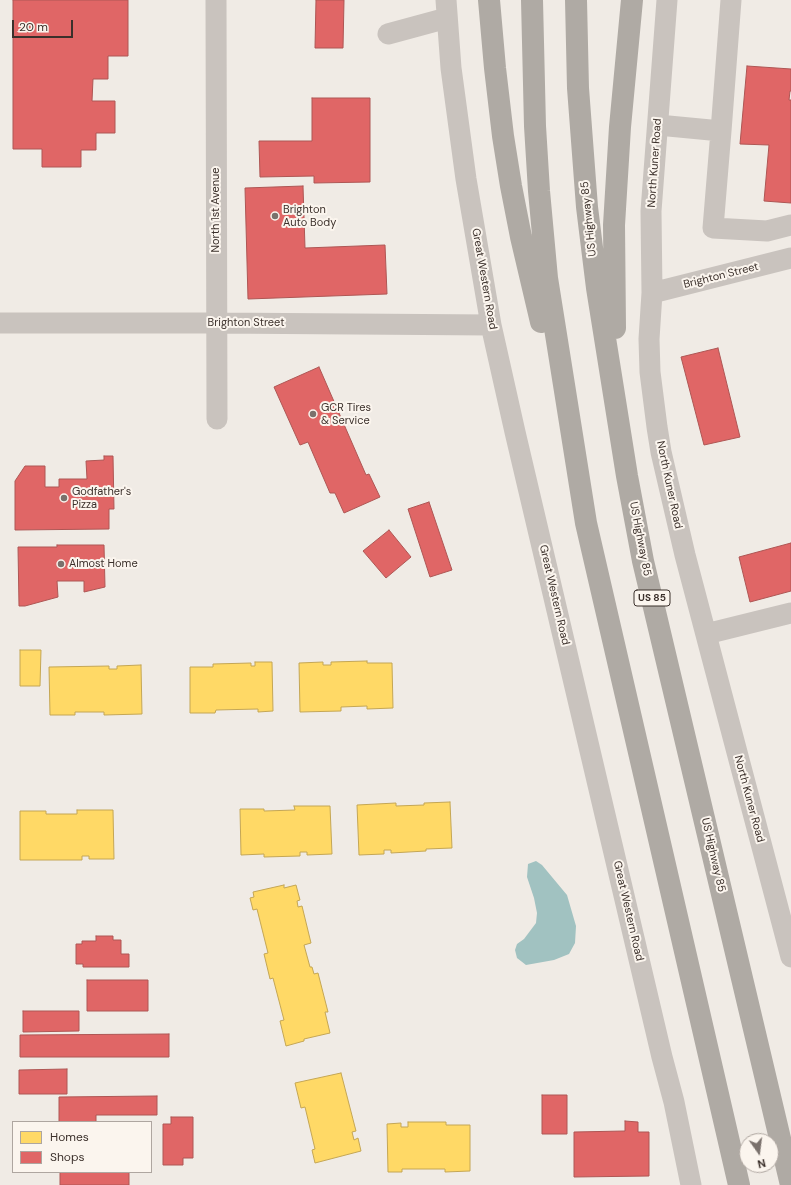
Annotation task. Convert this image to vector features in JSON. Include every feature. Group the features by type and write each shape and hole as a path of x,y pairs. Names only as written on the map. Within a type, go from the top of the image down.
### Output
{"highway":[{"path":"489,0 497,83 511,186 521,237 739,1185"},
{"path":"532,0 535,126 547,278 586,523"},
{"name":"US Highway 85","path":"576,0 578,88 587,207 597,288 620,437 643,561 791,1185"},
{"path":"620,437 614,313 614,225 620,127 632,0"}],"street":[{"name":"North 1st Avenue","path":"216,0 217,419"},
{"name":"North Kuner Road","path":"667,0 652,211 650,372 657,427 661,452 685,555 791,957"},
{"path":"731,0 714,228 767,231 791,225"},
{"path":"388,34 447,9"},
{"name":"Great Western Road","path":"447,9 451,68 466,179 491,325 662,1057 674,1102 691,1185"},
{"path":"658,125 721,131"},
{"name":"Brighton Street","path":"652,294 791,258"},
{"name":"Brighton Street","path":"0,323 491,325"},
{"path":"706,634 791,613"}],"water":[{"path":"536,861 542,865 567,895 576,926 575,943 569,954 554,960 526,965 517,958 515,950 517,944 524,939 536,923 537,913 527,877 528,864"}],"building: Homes":[{"path":"20,650 41,650 40,686 20,686"},
{"path":"367,661 367,663 392,663 393,708 367,709 367,706 341,707 341,711 300,712 299,663 323,662 323,665 331,665 331,662"},
{"path":"255,662 272,662 273,711 258,712 258,709 216,710 215,713 190,713 190,667 213,667 213,664 251,663 251,666 255,666"},
{"path":"141,665 142,714 104,715 104,712 75,712 75,715 50,715 49,667 109,666 109,669 117,669 117,666"},
{"path":"450,802 452,848 391,853 391,850 384,850 384,854 359,855 357,805 396,803 396,806"},
{"path":"294,806 330,806 332,854 307,855 307,852 300,852 300,856 264,857 264,854 241,855 240,809 264,809 264,811 295,810"},
{"path":"77,810 113,810 114,859 89,859 89,856 82,856 82,860 20,860 20,811 46,811 46,814 77,814"},
{"path":"284,885 284,888 296,885 300,900 297,901 298,907 302,906 311,943 304,945 310,967 312,967 314,974 318,973 328,1012 325,1012 330,1033 304,1039 304,1041 286,1046 280,1021 284,1020 273,978 270,979 264,954 268,953 257,909 253,910 250,898 254,897 253,892"},
{"path":"341,1073 356,1131 352,1132 354,1140 358,1138 361,1151 315,1163 312,1150 315,1149 305,1107 301,1108 295,1083"},
{"path":"408,1122 446,1122 446,1125 470,1125 470,1171 445,1172 445,1169 402,1169 402,1172 388,1172 387,1124 401,1123 401,1127 408,1127"}],"building: Shops":[{"path":"13,0 128,0 128,56 108,56 108,79 93,79 92,101 115,101 115,133 96,133 96,150 81,150 81,167 42,167 42,149 13,149"},
{"path":"316,0 344,0 343,48 315,48"},
{"path":"747,66 791,69 791,91 789,100 791,100 791,203 764,201 769,145 740,144"},
{"path":"312,98 370,98 370,182 314,183 314,176 260,177 259,141 312,141"},
{"name":"Brighton Auto Body","path":"303,186 305,248 385,245 387,294 248,299 245,188"},
{"path":"718,348 740,437 704,445 681,357"},
{"name":"GCR Tires & Service","path":"319,367 366,475 369,474 380,497 344,513 335,493 330,493 308,442 300,445 274,387"},
{"name":"Godfather's Pizza","path":"104,456 113,456 114,509 109,509 109,529 15,530 15,481 25,466 45,466 45,487 59,487 59,479 87,479 86,461 104,460"},
{"path":"429,502 452,570 430,577 408,509"},
{"path":"389,530 411,557 386,578 363,551"},
{"path":"791,543 791,591 750,602 739,557"},
{"name":"Almost Home","path":"57,545 104,545 105,587 84,592 84,581 57,581 58,597 25,606 19,606 18,547 57,547"},
{"path":"96,936 113,936 113,940 121,940 121,954 129,954 129,967 83,967 83,964 76,964 76,944 82,944 82,941 96,941"},
{"path":"87,980 148,980 148,1011 87,1011"},
{"path":"23,1011 79,1011 79,1031 23,1032"},
{"path":"169,1034 169,1057 20,1057 20,1035"},
{"path":"67,1069 67,1094 19,1094 19,1070"},
{"path":"542,1095 567,1095 567,1134 542,1134"},
{"path":"157,1096 157,1115 96,1115 96,1121 59,1121 59,1097"},
{"path":"171,1117 193,1117 193,1158 183,1158 183,1165 163,1165 163,1124 171,1124"},
{"path":"625,1121 638,1122 638,1132 649,1132 649,1176 574,1177 574,1132 625,1131"},
{"path":"60,1173 129,1173 129,1185 60,1185"}],"place":[{"name":"Brighton Auto Body","path":"275,216"},
{"name":"GCR Tires & Service","path":"313,414"},
{"name":"Godfather's Pizza","path":"64,498"},
{"name":"Almost Home","path":"61,564"}]}
